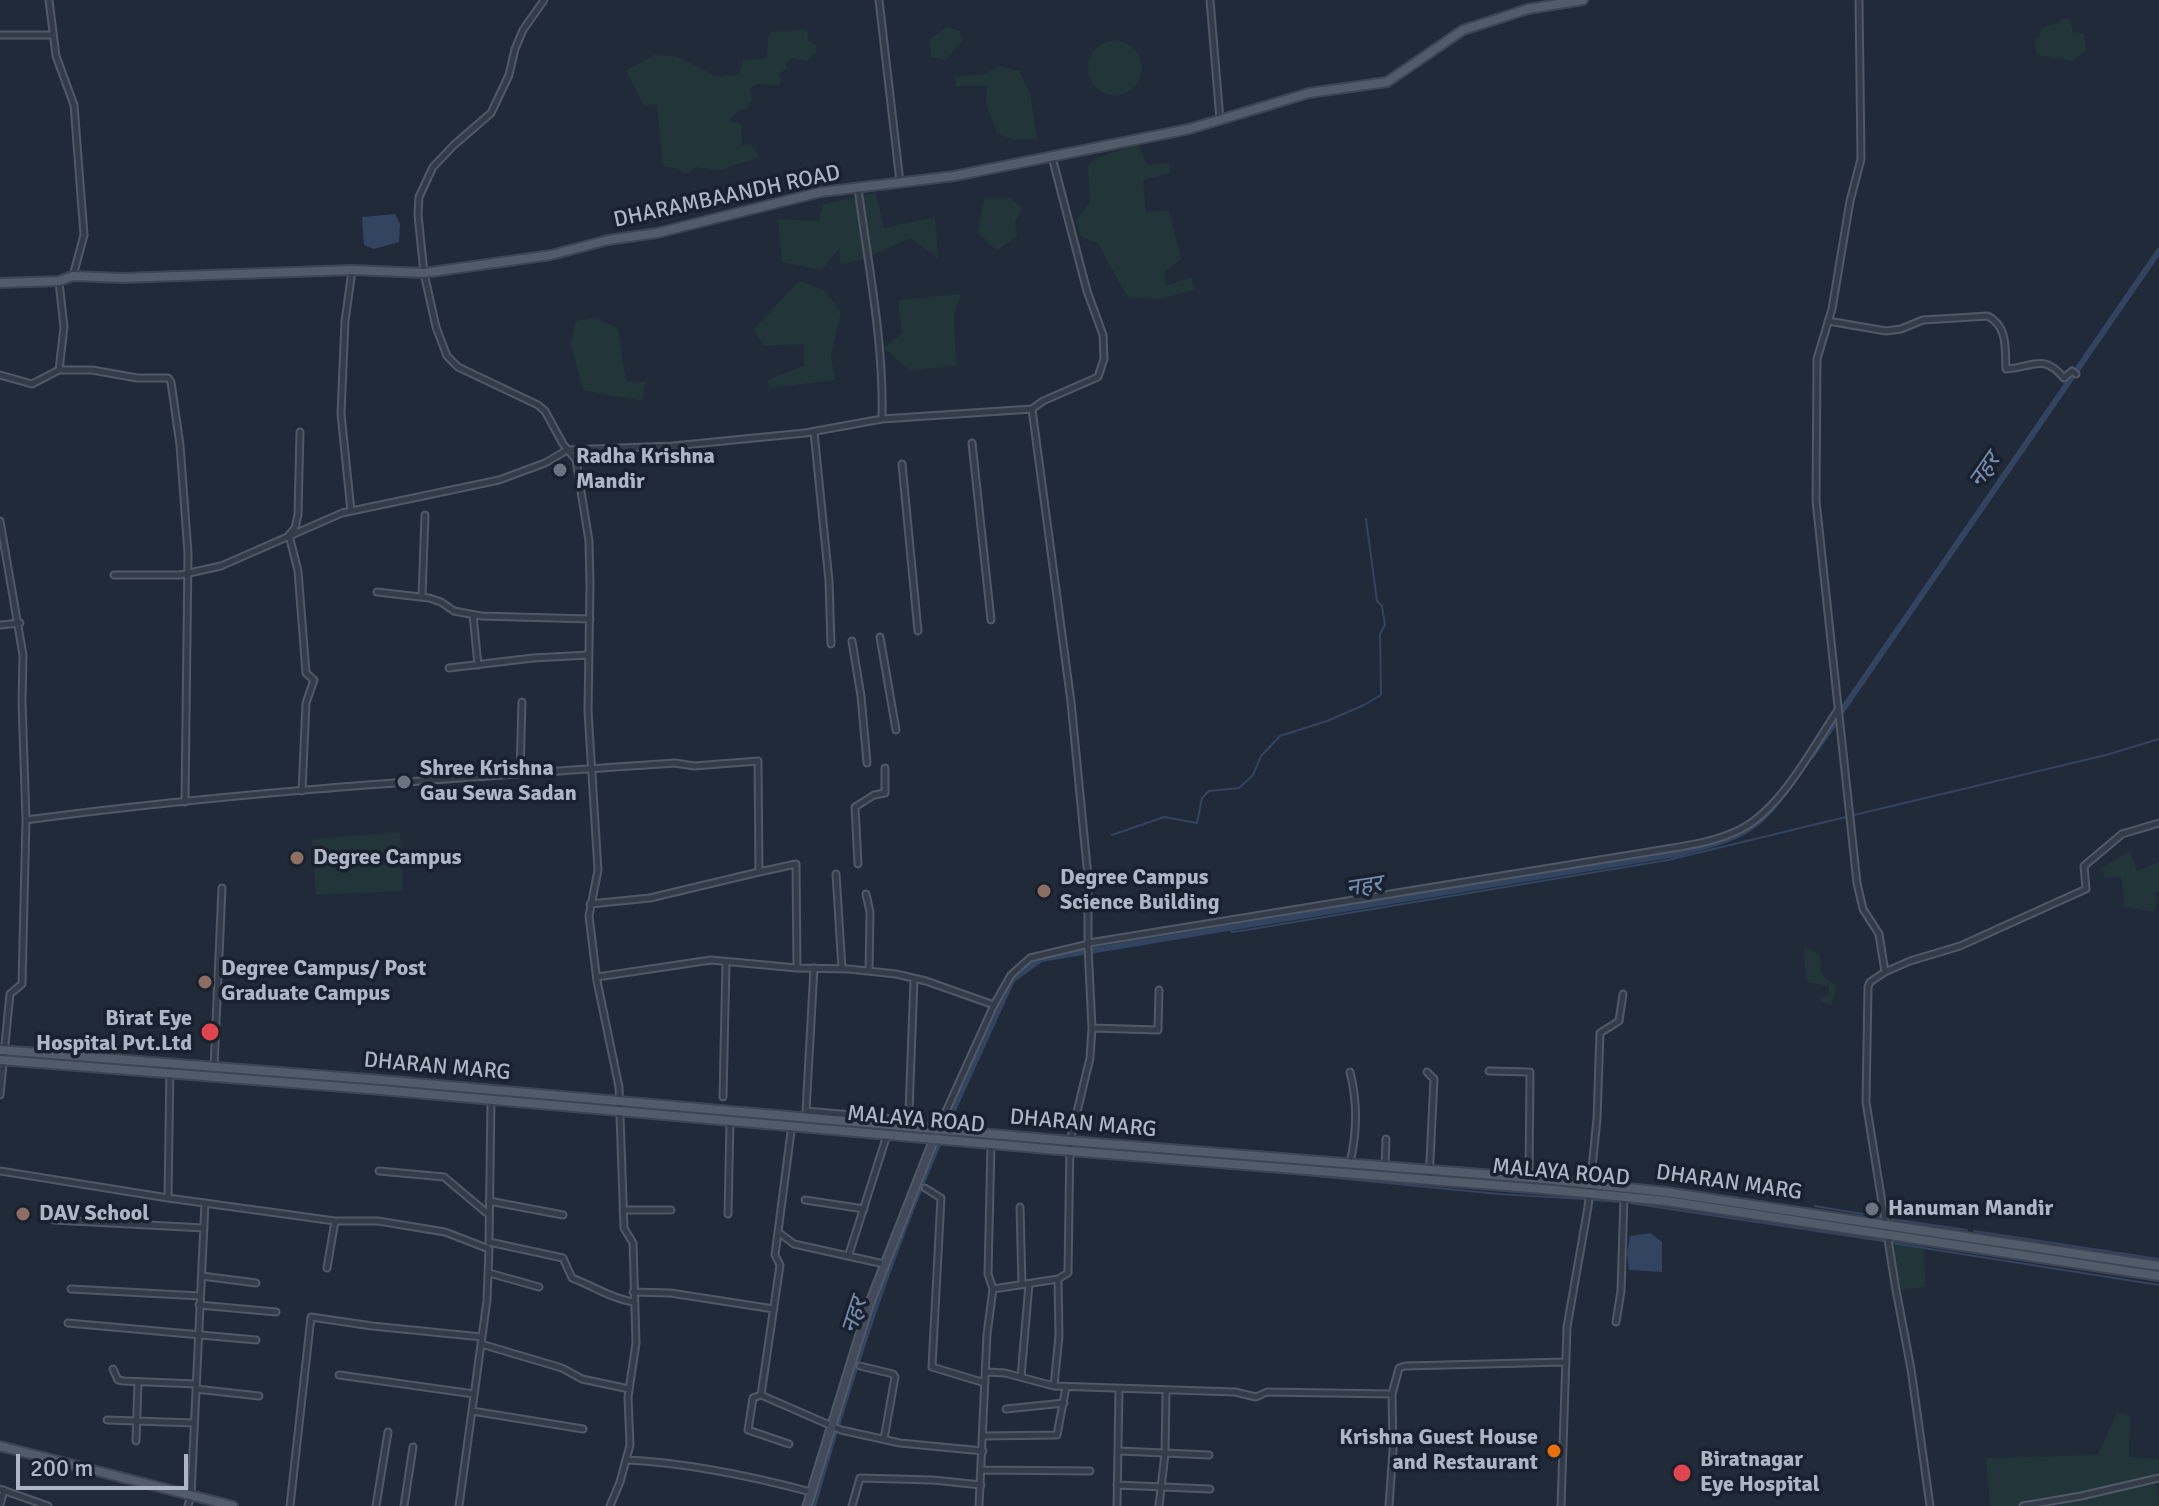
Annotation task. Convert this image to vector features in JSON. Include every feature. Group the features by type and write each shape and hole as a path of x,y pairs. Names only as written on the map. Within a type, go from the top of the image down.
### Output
{"main road":[{"name":"DHARAMBAANDH ROAD","path":"0,283 59,281 73,276 122,278 352,270 424,273 551,255 608,240 657,233 821,192 954,176 1052,157 1220,121 1309,93 1387,82 1463,30 1528,4 1583,0"},
{"name":"DHARAN MARG","path":"3,1050 170,1068 214,1067 619,1107 793,1117 938,1130 1070,1146 1350,1163 1429,1175 1529,1178 1589,1189 1886,1226 2026,1251 2159,1266"},
{"name":"MALAYA ROAD","path":"2,1060 170,1068 471,1093 491,1100 619,1107 730,1122 991,1144 1070,1146 1589,1189 1624,1197 1684,1199 1887,1236 2026,1251 2159,1276"},
{"path":"0,1446 233,1506"}],"street":[{"path":"49,0 56,56 74,105 84,235 73,276"},
{"path":"544,0 523,30 509,75 491,113 433,167 423,187 418,215 424,273 436,327 447,356 458,367 545,411 576,460 583,496 589,541 590,767 598,870 589,916 597,977 619,1087 624,1228 633,1243 636,1343 629,1389 630,1445 610,1506"},
{"path":"879,0 900,183"},
{"path":"1210,0 1220,121"},
{"path":"1859,0 1861,159 1828,321 1817,359 1816,501 1857,883 1863,909 1879,934 1885,972"},
{"path":"0,35 53,35"},
{"path":"114,575 186,574 221,566 351,511 499,480 545,463 567,450 673,446 814,432 882,419 1032,409 1098,377 1104,359 1103,335 1087,291 1052,157"},
{"path":"858,188 876,314 883,393 882,419"},
{"path":"351,511 341,414 345,321 352,270"},
{"path":"59,281 64,327 62,365 59,370"},
{"path":"1828,321 1886,331 1923,320 1988,316 1996,320 2005,336 2006,369 2042,363 2052,364 2064,378 2074,372"},
{"path":"0,375 32,384 59,370 92,370 137,378 168,378 171,382 180,445 188,553 185,802"},
{"path":"993,1289 1058,1279 1068,1273 1070,1146 1090,1058 1092,1028 1088,877 1075,741 1032,409"},
{"path":"289,535 295,528 298,515 300,432"},
{"path":"814,432 829,581 831,644"},
{"path":"972,443 991,620"},
{"path":"902,464 918,631"},
{"path":"422,596 425,515"},
{"path":"0,521 20,623 23,655 26,820 22,984 10,994 0,1095"},
{"path":"289,535 298,571 306,673 314,680 306,703 302,791"},
{"path":"377,592 422,596 438,600 454,611 474,614 590,619"},
{"path":"474,614 478,665"},
{"path":"0,625 20,623"},
{"path":"880,637 896,730"},
{"path":"852,641 867,763"},
{"path":"449,668 589,655"},
{"path":"520,772 522,702"},
{"path":"807,1506 884,1264 934,1139 994,1005 1011,975 1030,958 1667,849 1727,836 1748,826 1772,805 1838,709"},
{"path":"26,820 185,802 520,772 758,761 759,872"},
{"path":"858,864 855,807 874,795 885,793 885,768"},
{"path":"1930,1506 1911,1369 1866,1102 1868,987 1870,982 1885,972 1960,946 2086,889 2084,866 2122,834 2159,823"},
{"path":"590,904 650,898 796,864 797,968"},
{"path":"836,874 842,969"},
{"path":"214,1067 222,888"},
{"path":"866,894 870,912 869,971"},
{"path":"597,977 711,960 842,969 914,978 994,1005"},
{"path":"723,1097 726,962"},
{"path":"814,968 806,1111 902,1122 906,1121 909,1111 914,978"},
{"path":"1092,1028 1158,1030 1159,990"},
{"path":"1561,1506 1569,1302 1589,1189 1597,1119 1600,1033 1619,1021 1623,994"},
{"path":"168,1198 170,1068"},
{"path":"1489,1071 1530,1072 1529,1178"},
{"path":"1350,1072 1355,1092 1356,1139 1350,1163"},
{"path":"1427,1072 1434,1079 1429,1175"},
{"path":"459,1506 489,1273 491,1100"},
{"path":"761,1395 780,1265 775,1255 793,1117"},
{"path":"728,1214 730,1122"},
{"path":"849,1254 887,1135"},
{"path":"1385,1166 1386,1139"},
{"path":"979,1506 987,1334 993,1289 988,1274 991,1144"},
{"path":"0,1171 335,1221 378,1221 445,1232 489,1245 563,1258 572,1278 612,1298 633,1302"},
{"path":"379,1171 444,1177 488,1215"},
{"path":"925,1188 941,1198 932,1367 985,1383"},
{"path":"1616,1322 1621,1291 1624,1197"},
{"path":"805,1200 864,1209"},
{"path":"489,1201 563,1215"},
{"path":"188,1506 205,1203"},
{"path":"1020,1207 1026,1285 1021,1377"},
{"path":"623,1210 671,1210"},
{"path":"54,1220 204,1228"},
{"path":"327,1268 335,1221"},
{"path":"778,1232 794,1244 884,1264"},
{"path":"489,1273 539,1287"},
{"path":"202,1275 256,1283"},
{"path":"1054,1386 1059,1336 1058,1279"},
{"path":"71,1289 200,1296"},
{"path":"633,1292 670,1293 774,1309"},
{"path":"199,1305 276,1312"},
{"path":"290,1506 311,1317 482,1340 562,1368 582,1379 629,1389"},
{"path":"68,1323 256,1340"},
{"path":"1389,1506 1393,1450 1392,1394 1399,1368 1565,1362"},
{"path":"860,1366 895,1377 884,1439"},
{"path":"113,1369 118,1380 259,1396"},
{"path":"985,1375 990,1370 1066,1387 1235,1392 1256,1397 1267,1392 1392,1394"},
{"path":"339,1375 474,1394"},
{"path":"136,1441 138,1382"},
{"path":"984,1436 1057,1435 1066,1387"},
{"path":"1117,1506 1119,1389"},
{"path":"1159,1506 1165,1453 1166,1392"},
{"path":"789,1444 748,1430 753,1398 761,1395 841,1430 900,1443 983,1451"},
{"path":"1006,1409 1064,1403"},
{"path":"472,1411 583,1429"},
{"path":"107,1420 194,1423"},
{"path":"376,1506 388,1432"},
{"path":"404,1506 413,1447"},
{"path":"1119,1451 1209,1455"},
{"path":"627,1460 676,1464 770,1481 811,1492"},
{"path":"983,1470 1090,1471"},
{"path":"852,1506 860,1478 981,1485"},
{"path":"2023,1506 2159,1478"},
{"path":"1117,1485 1210,1489"},
{"path":"0,1505 2,1489 48,1506"}],"green space":[{"path":"2062,19 2070,19 2073,33 2084,33 2086,50 2072,61 2037,55 2035,39 2040,36 2041,28 2059,23"},
{"path":"947,27 960,31 962,41 946,60 931,57 930,39"},
{"path":"807,29 808,40 816,45 816,53 807,61 791,58 785,63 787,69 778,74 780,85 756,84 750,89 752,100 746,109 739,110 731,118 731,123 741,123 742,145 751,145 760,157 720,170 696,167 686,174 663,166 657,104 644,105 626,71 654,55 676,56 717,77 739,74 743,60 767,58 771,32"},
{"path":"1115,41 1134,49 1142,68 1134,87 1115,95 1096,87 1088,68 1096,49"},
{"path":"1000,66 1019,71 1030,93 1037,139 1014,140 997,133 986,105 987,86 956,86 955,77 985,74"},
{"path":"1139,144 1147,165 1169,163 1170,173 1143,180 1146,212 1169,210 1181,259 1164,272 1166,286 1192,277 1194,290 1159,299 1128,298 1097,242 1081,237 1076,221 1090,202 1088,165 1096,158"},
{"path":"876,193 884,228 935,217 938,259 911,238 863,259 841,264 839,248 822,270 782,262 778,219 819,221 823,204"},
{"path":"1009,197 1022,208 1015,222 1017,236 997,251 978,232 984,198"},
{"path":"799,281 824,290 841,312 831,356 835,380 769,388 768,380 804,366 804,344 764,346 754,329"},
{"path":"961,294 954,316 956,365 910,371 884,348 902,333 898,300"},
{"path":"597,318 618,329 626,382 646,382 642,401 583,390 571,345 575,321"},
{"path":"400,832 403,891 316,895 312,839"},
{"path":"2130,851 2137,871 2159,862 2159,891 2155,893 2157,902 2154,912 2121,906 2125,904 2121,877 2105,878 2102,868"},
{"path":"1805,947 1819,954 1823,976 1836,985 1832,1004 1819,999 1829,994 1829,986 1807,982"},
{"path":"1886,1226 1922,1232 1926,1287 1896,1290"},
{"path":"2117,1412 2130,1416 2129,1457 2159,1459 2159,1478 2156,1479 2159,1506 2060,1506 2059,1500 2023,1506 1990,1506 1986,1458 2098,1455"}],"water":[{"path":"395,214 400,224 399,242 374,249 364,245 362,217"},
{"path":"1650,1233 1662,1242 1662,1272 1629,1270 1627,1253 1630,1236"}],"waterway":[{"name":"नहर","path":"1841,712 2159,251"},
{"path":"1112,835 1164,817 1197,823 1202,798 1209,791 1239,788 1253,775 1261,756 1280,736 1327,721 1381,695 1380,634 1385,625 1382,606 1377,601 1366,519"},
{"name":"नहर","path":"1812,755 1836,721"},
{"path":"1854,815 2106,755 2159,739"},
{"name":"नहर","path":"944,1130 1012,980 1041,959 1681,853 1749,829 1781,797"},
{"path":"1229,927 1232,932 1240,931 1668,860 1846,817"},
{"name":"नहर","path":"813,1506 870,1321 940,1140"},
{"path":"938,1144 988,1148"},
{"path":"1235,1168 1499,1194 1584,1199"},
{"path":"1593,1200 1622,1202"},
{"path":"1630,1203 1883,1241"},
{"path":"1815,1206 1880,1217"},
{"path":"1891,1219 1967,1230"},
{"path":"1974,1231 2159,1259"},
{"path":"1892,1243 2159,1285"}],"place":[{"name":"Radha Krishna Mandir","path":"560,470"},
{"name":"Shree Krishna Gau Sewa Sadan","path":"404,782"},
{"name":"Degree Campus","path":"297,858"},
{"name":"Degree Campus Science Building","path":"1044,891"},
{"name":"Degree Campus/ Post Graduate Campus","path":"205,982"},
{"name":"Birat Eye Hospital Pvt.Ltd","path":"210,1032"},
{"name":"Hanuman Mandir","path":"1872,1209"},
{"name":"DAV School","path":"23,1214"},
{"name":"Krishna Guest House and Restaurant","path":"1554,1451"},
{"name":"Biratnagar Eye Hospital","path":"1682,1473"}]}
